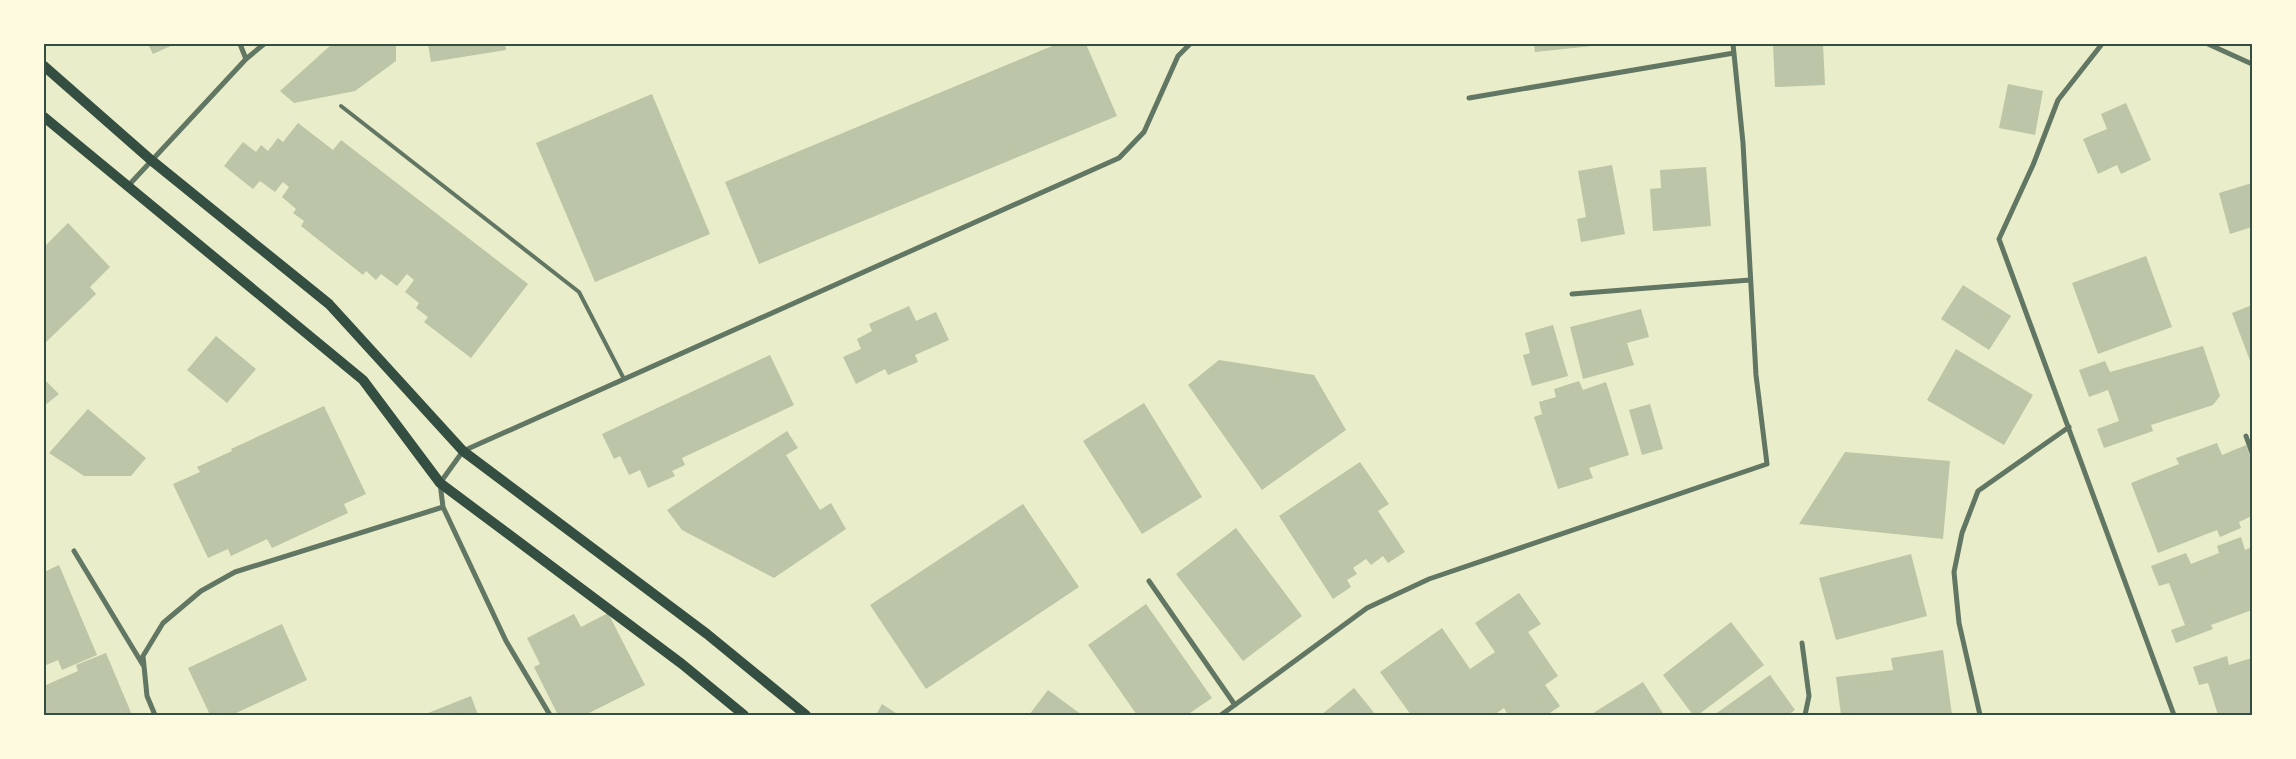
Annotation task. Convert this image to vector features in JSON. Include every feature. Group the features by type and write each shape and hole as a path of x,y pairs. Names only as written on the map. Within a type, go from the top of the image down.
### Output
{"main road":[{"path":"44,66 151,160 329,304 462,451 707,634 806,715"},
{"path":"44,117 363,380 440,483 682,664 744,715"}],"street":[{"path":"240,44 246,59"},
{"path":"127,186 246,59 264,44"},
{"path":"550,715 506,642 442,507 440,483 462,451 1119,158 1144,132 1178,56 1190,44"},
{"path":"1221,715 1367,608 1429,579 1766,464 1756,375 1743,143 1733,44"},
{"path":"2102,44 2058,100 2033,165 1999,239 2174,715"},
{"path":"2208,44 2252,64"},
{"path":"1469,98 1734,52"},
{"path":"1572,294 1750,280"},
{"path":"1980,715 1959,623 1954,572 1962,533 1978,492 2069,428"},
{"path":"2246,436 2252,453"},
{"path":"155,715 147,696 143,656 163,623 201,591 235,572 442,507"},
{"path":"74,550 145,668"},
{"path":"1150,581 1235,705"},
{"path":"1802,643 1809,696 1805,715"}],"lane":[{"path":"341,106 579,292 624,379"}],"building":[{"path":"148,44 175,44 153,54"},
{"path":"332,44 396,44 396,61 355,91 294,103 280,91"},
{"path":"428,44 505,44 506,50 431,62"},
{"path":"1057,44 1086,44 1117,116 759,264 725,182"},
{"path":"1534,44 1602,44 1602,45 1535,52"},
{"path":"1773,44 1823,44 1825,85 1775,87"},
{"path":"2008,84 2043,91 2035,135 1999,128"},
{"path":"652,94 710,234 595,282 536,143"},
{"path":"2126,103 2151,160 2121,174 2117,165 2098,174 2083,139 2107,129 2101,114"},
{"path":"298,123 333,150 341,140 528,284 471,358 424,322 428,317 416,308 419,303 405,292 414,280 407,274 397,286 381,274 376,280 366,271 363,275 301,226 304,221 293,213 296,209 282,197 289,187 283,182 275,192 260,181 253,189 224,166 243,142 256,152 261,145 268,151 278,138 283,142"},
{"path":"1612,165 1625,234 1581,242 1577,219 1586,217 1578,171"},
{"path":"1706,167 1711,226 1653,231 1650,189 1661,188 1660,170"},
{"path":"2252,183 2252,227 2230,234 2219,193"},
{"path":"68,223 110,267 90,287 96,294 44,344 44,247"},
{"path":"2146,256 2172,327 2098,354 2072,283"},
{"path":"1963,285 2011,316 1989,350 1941,319"},
{"path":"2252,305 2252,366 2232,313"},
{"path":"909,306 916,321 936,312 949,340 915,355 918,362 888,375 885,369 856,384 843,357 861,349 857,339 872,331 869,324"},
{"path":"1641,309 1649,337 1627,343 1634,365 1583,379 1570,327"},
{"path":"1553,325 1568,376 1532,386 1523,355 1530,353 1525,333"},
{"path":"216,336 256,369 227,403 187,370"},
{"path":"2203,346 2220,396 2213,405 2151,425 2153,431 2104,448 2097,429 2119,421 2108,390 2089,397 2079,370 2105,361 2110,372"},
{"path":"1956,349 2033,395 2004,445 1927,400"},
{"path":"770,355 794,405 682,458 685,465 672,471 675,476 648,488 640,470 629,475 620,456 614,459 602,434"},
{"path":"1219,360 1314,375 1346,430 1262,490 1188,385"},
{"path":"44,379 59,394 44,406"},
{"path":"1579,381 1583,390 1606,382 1629,455 1589,468 1593,478 1558,489 1534,417 1542,414 1539,402 1556,397 1554,389"},
{"path":"1144,403 1202,497 1142,534 1083,441"},
{"path":"1650,404 1663,449 1642,455 1629,410"},
{"path":"324,406 366,494 344,504 348,513 272,548 267,539 231,556 228,549 208,558 173,484 200,472 197,467 232,451 231,449"},
{"path":"88,409 146,458 131,476 84,476 49,453"},
{"path":"787,431 798,448 786,455 820,510 831,503 846,529 774,578 682,530 667,510"},
{"path":"2217,443 2222,455 2246,445 2252,461 2252,516 2239,522 2241,528 2220,537 2217,530 2158,553 2131,483 2179,464 2176,458"},
{"path":"1845,452 1950,461 1943,539 1799,524"},
{"path":"1360,462 1389,504 1378,511 1405,552 1388,563 1383,556 1371,565 1366,559 1353,568 1357,574 1347,580 1351,587 1333,599 1279,516"},
{"path":"1023,504 1079,587 926,689 870,605"},
{"path":"1236,528 1302,616 1243,661 1176,574"},
{"path":"2241,537 2245,550 2252,547 2252,610 2211,625 2213,629 2176,643 2171,630 2185,625 2169,583 2159,586 2151,566 2186,553 2191,564 2219,553 2217,546"},
{"path":"1911,554 1927,616 1836,640 1819,578"},
{"path":"59,565 97,655 62,670 58,660 44,666 44,572"},
{"path":"1519,593 1541,624 1528,632 1558,676 1545,685 1560,706 1547,715 1508,715 1504,708 1494,715 1411,715 1380,672 1442,628 1470,669 1495,652 1475,623"},
{"path":"1146,604 1212,698 1187,715 1137,715 1088,645"},
{"path":"608,613 645,685 585,715 558,715 534,667 540,664 527,638 574,614 581,627"},
{"path":"1731,622 1764,665 1698,715 1693,715 1663,675"},
{"path":"282,624 307,680 232,715 210,715 188,668"},
{"path":"1943,650 1952,715 1841,715 1836,677 1893,670 1891,658"},
{"path":"106,653 132,715 44,715 44,679 46,685 78,671 76,665"},
{"path":"2227,656 2229,665 2252,658 2252,715 2218,715 2208,683 2199,685 2193,667"},
{"path":"1770,675 1795,710 1788,715 1714,715"},
{"path":"1643,682 1664,715 1590,715"},
{"path":"1354,688 1376,715 1321,715"},
{"path":"1048,690 1082,715 1029,715"},
{"path":"471,696 478,715 423,715"},
{"path":"882,704 899,715 876,715"}]}
